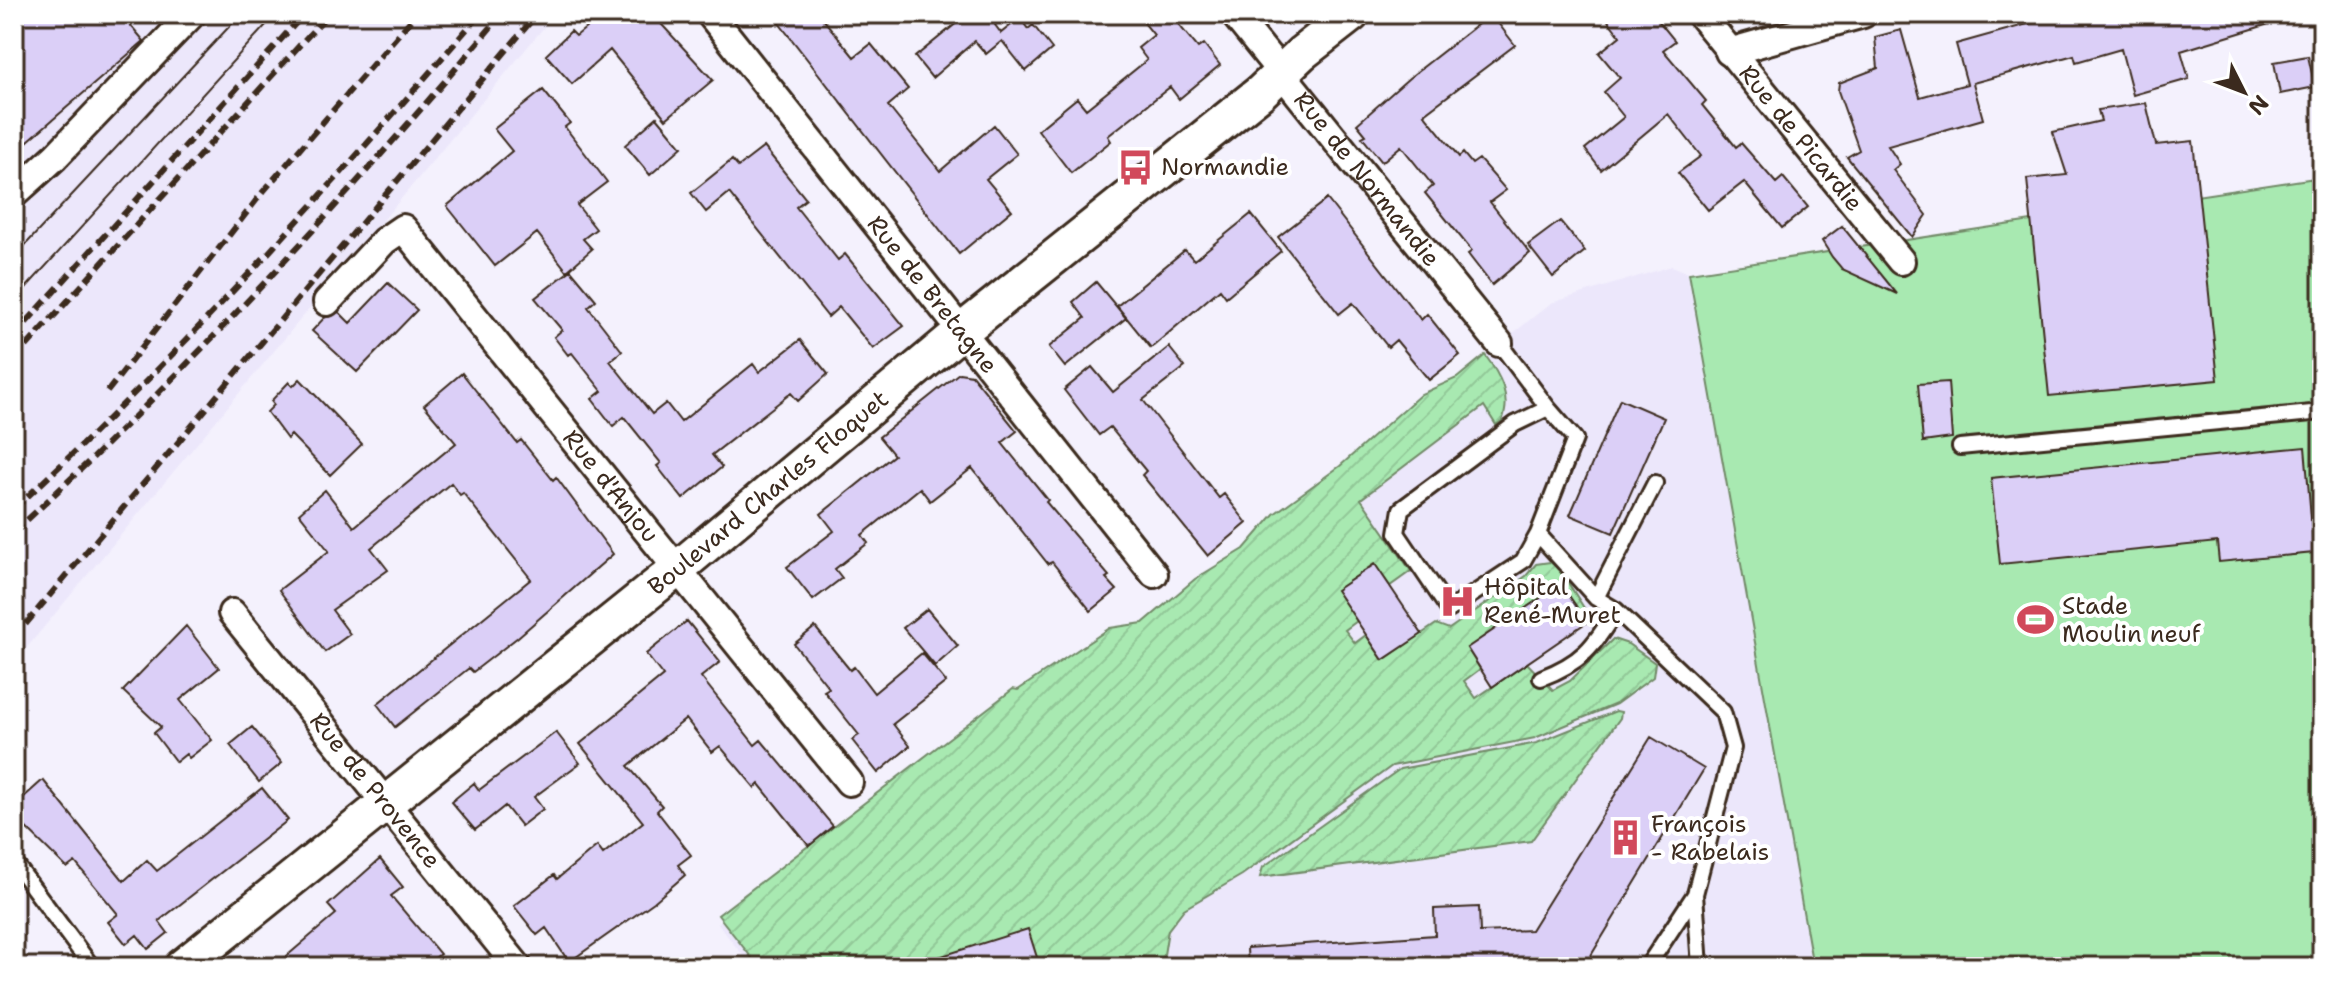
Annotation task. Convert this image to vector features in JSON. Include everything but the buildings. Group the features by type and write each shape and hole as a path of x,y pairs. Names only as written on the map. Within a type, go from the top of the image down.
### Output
{"street":[{"path":"14,194 192,14"},
{"name":"Rue de Bretagne","path":"710,14 1154,574"},
{"name":"Rue de Normandie","path":"1234,14 1499,343"},
{"name":"Boulevard Charles Floquet","path":"182,967 676,570 963,330 1281,75 1302,53 1352,14"},
{"name":"Rue de Picardie","path":"1700,14 1901,261"},
{"path":"1729,52 1863,14"},
{"name":"Rue d'Anjou","path":"327,302 384,241 403,228 849,782"},
{"name":"Rue de Provence","path":"232,613 518,967"}],"lane":[{"path":"1499,343 1575,439 1538,534 1523,561 1449,610 1397,533 1401,509 1515,424 1548,408"},
{"path":"1960,447 2322,412"},
{"path":"1596,598 1655,483"},
{"path":"1538,534 1596,598 1616,610 1723,712 1733,748 1695,894 1700,967"},
{"path":"1541,678 1570,667 1595,644 1616,610"},
{"path":"14,862 92,967"},
{"path":"1647,967 1695,894"}],"shaded area":[{"path":"14,14 555,14 14,663"},
{"name":"Hôpital René-Muret","path":"1672,266 1689,273 1813,967 752,967 718,924 1110,628 1142,623 1195,579 1244,549 1274,514 1340,466 1421,394 1457,378 1551,303"}],"green space":[{"name":"Stade Moulin neuf","path":"2322,177 2322,967 1813,967 1689,273"},
{"path":"1485,355 1503,386 1506,403 1502,421 1496,425 1484,406 1361,499 1411,571 1390,586 1374,564 1337,590 1357,621 1345,630 1355,643 1366,635 1383,660 1436,624 1449,629 1526,576 1536,564 1550,562 1560,570 1591,619 1587,622 1561,585 1467,648 1480,669 1464,681 1476,698 1527,663 1553,690 1570,681 1613,639 1628,644 1655,663 1653,677 1616,704 1535,738 1392,766 1242,875 1184,909 1168,930 1162,967 1098,967 1096,960 1074,967 759,967 718,915 1013,689 1018,690 1110,628 1143,623 1195,579 1244,549 1274,514 1340,466 1421,394 1457,378"},
{"path":"1616,711 1621,712 1620,718 1531,841 1260,877 1263,867 1400,769 1537,743"}],"tram line":[{"path":"14,257 241,14"},
{"path":"14,301 276,14"}],"railway":[{"path":"14,336 304,14"},
{"path":"14,360 328,14"},
{"path":"107,392 262,193 416,14"},
{"path":"14,509 196,330 480,14"},
{"path":"14,532 143,409 266,281 386,149 502,14"},
{"path":"14,638 537,14"}],"place":[{"name":"Normandie","path":"1135,167"},
{"name":"Hôpital René-Muret","path":"1458,601"},
{"name":"Stade Moulin neuf","path":"2036,620"},
{"name":"François - Rabelais","path":"1625,838"}]}
